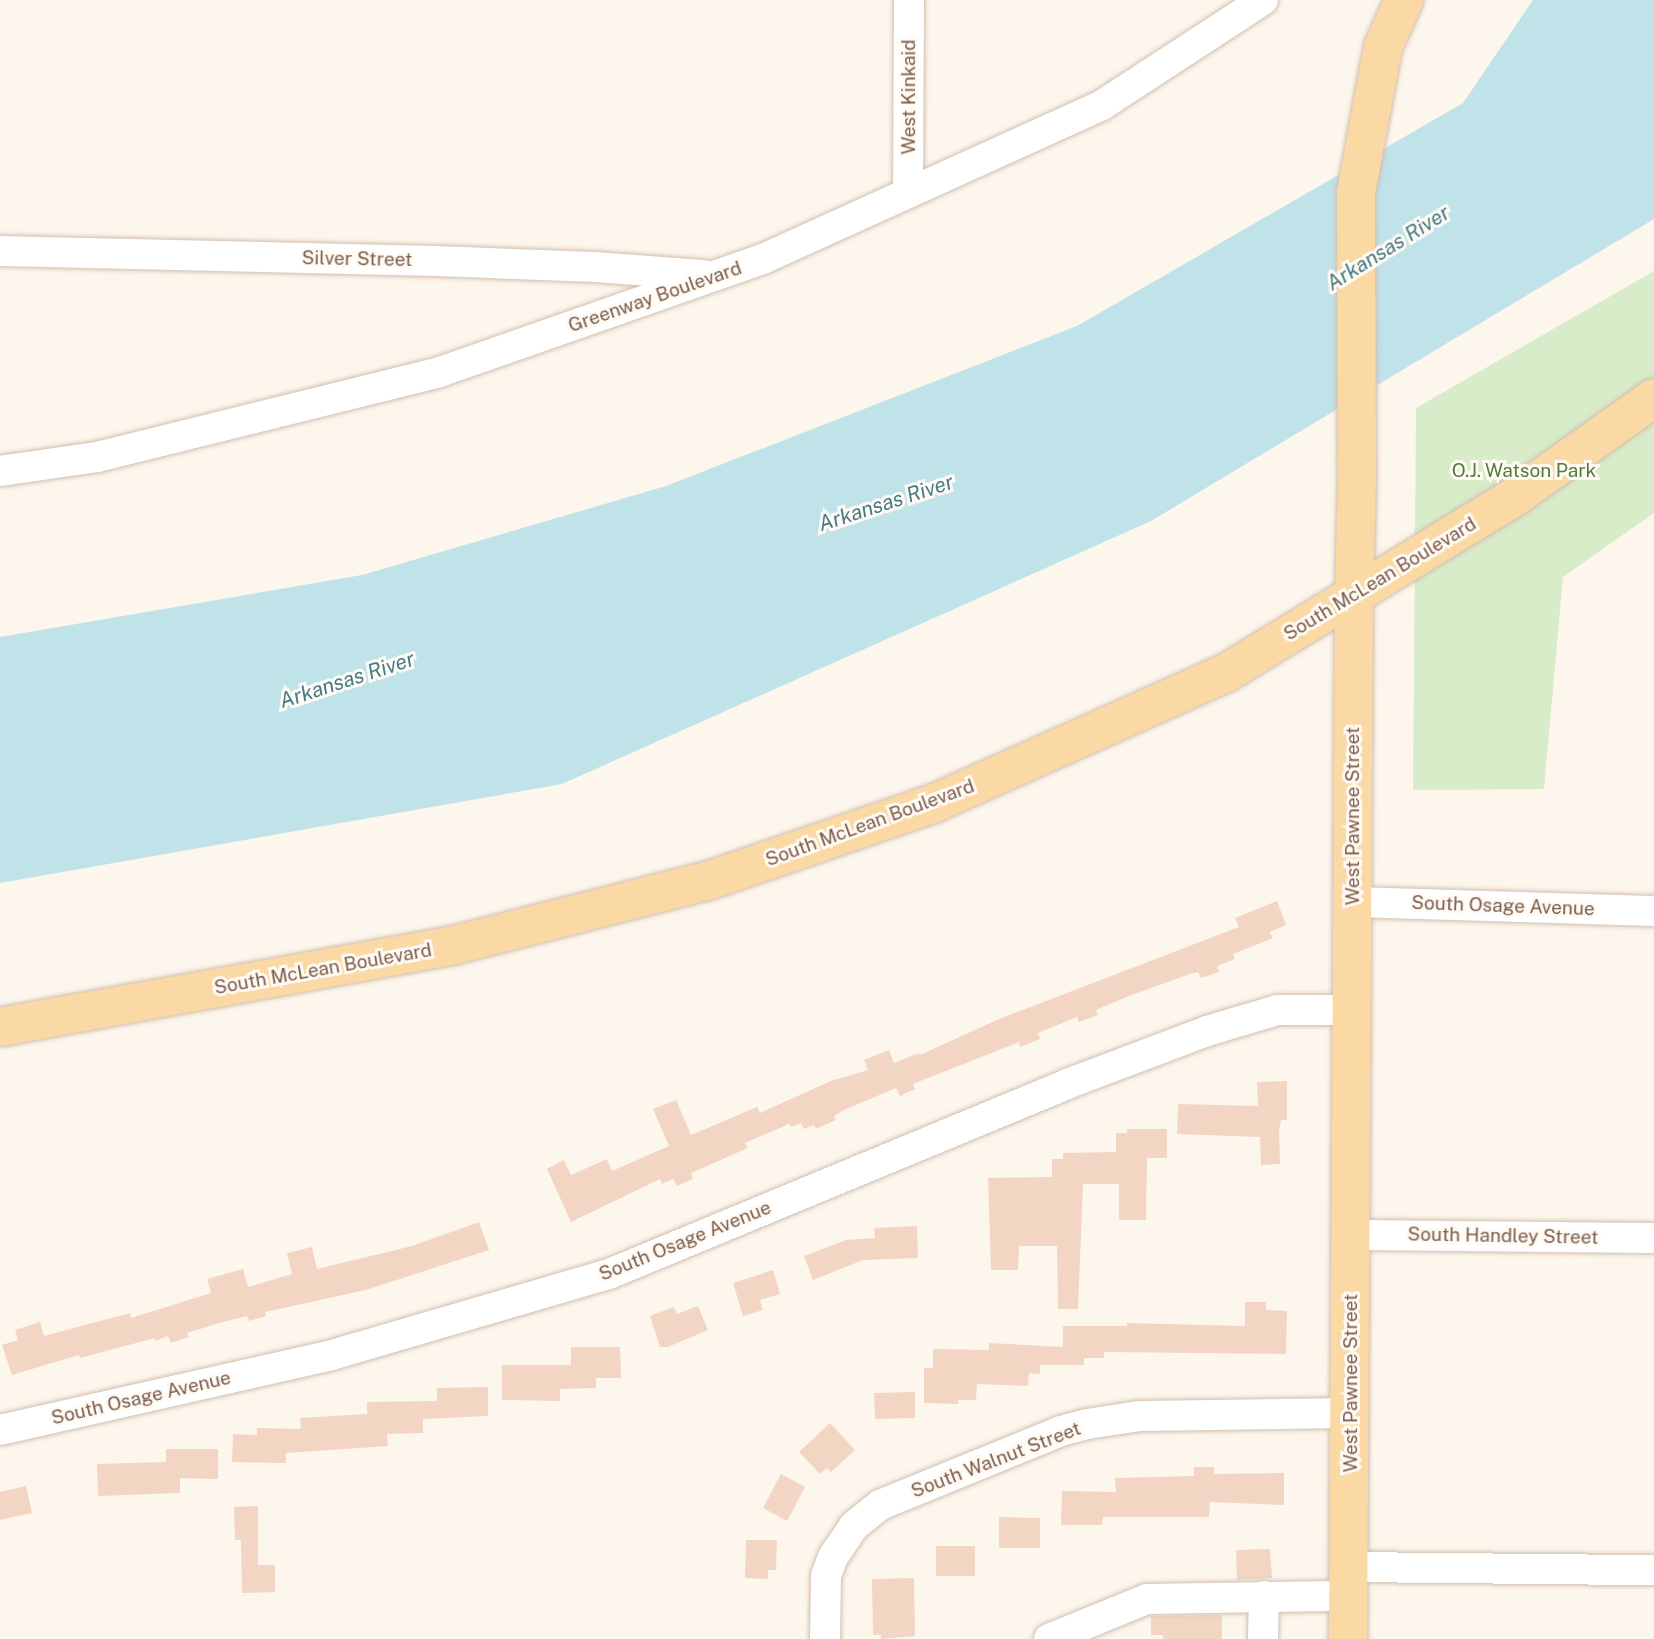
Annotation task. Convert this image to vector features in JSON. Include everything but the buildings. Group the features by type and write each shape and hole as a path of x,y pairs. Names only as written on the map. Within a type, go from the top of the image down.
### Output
{"main road":[{"name":"West Pawnee Street","path":"1348,1639 1352,1413 1356,193 1383,47 1404,0"},
{"name":"South McLean Boulevard","path":"0,1027 455,945 710,880 935,803 1226,673 1516,496 1654,398"}],"street":[{"name":"West Kinkaid","path":"908,193 909,0"},
{"name":"Greenway Boulevard","path":"0,471 97,457 440,372 763,259 1102,105 1263,0"},
{"name":"Silver Street","path":"0,251 475,262 714,276"},
{"name":"South Osage Avenue","path":"1352,902 1654,911"},
{"name":"South Osage Avenue","path":"0,1430 332,1355 610,1274 1067,1084 1207,1031 1278,1010 1352,1010"},
{"name":"South Handley Street","path":"1352,1235 1654,1238"},
{"name":"South Walnut Street","path":"825,1639 825,1587 832,1557 855,1526 880,1505 1061,1431 1087,1424 1139,1416 1352,1413"},
{"path":"1049,1639 1147,1599 1264,1596 1349,1582 1654,1570"},
{"path":"1263,1639 1264,1596"}],"green space":[{"name":"O.J. Watson Park","path":"1654,271 1654,513 1563,577 1544,789 1413,790 1416,408"}],"water":[{"name":"Arkansas River","path":"1533,0 1654,0 1654,219 1151,521 562,784 0,883 0,637 362,575 666,486 1077,326 1463,103"}]}
